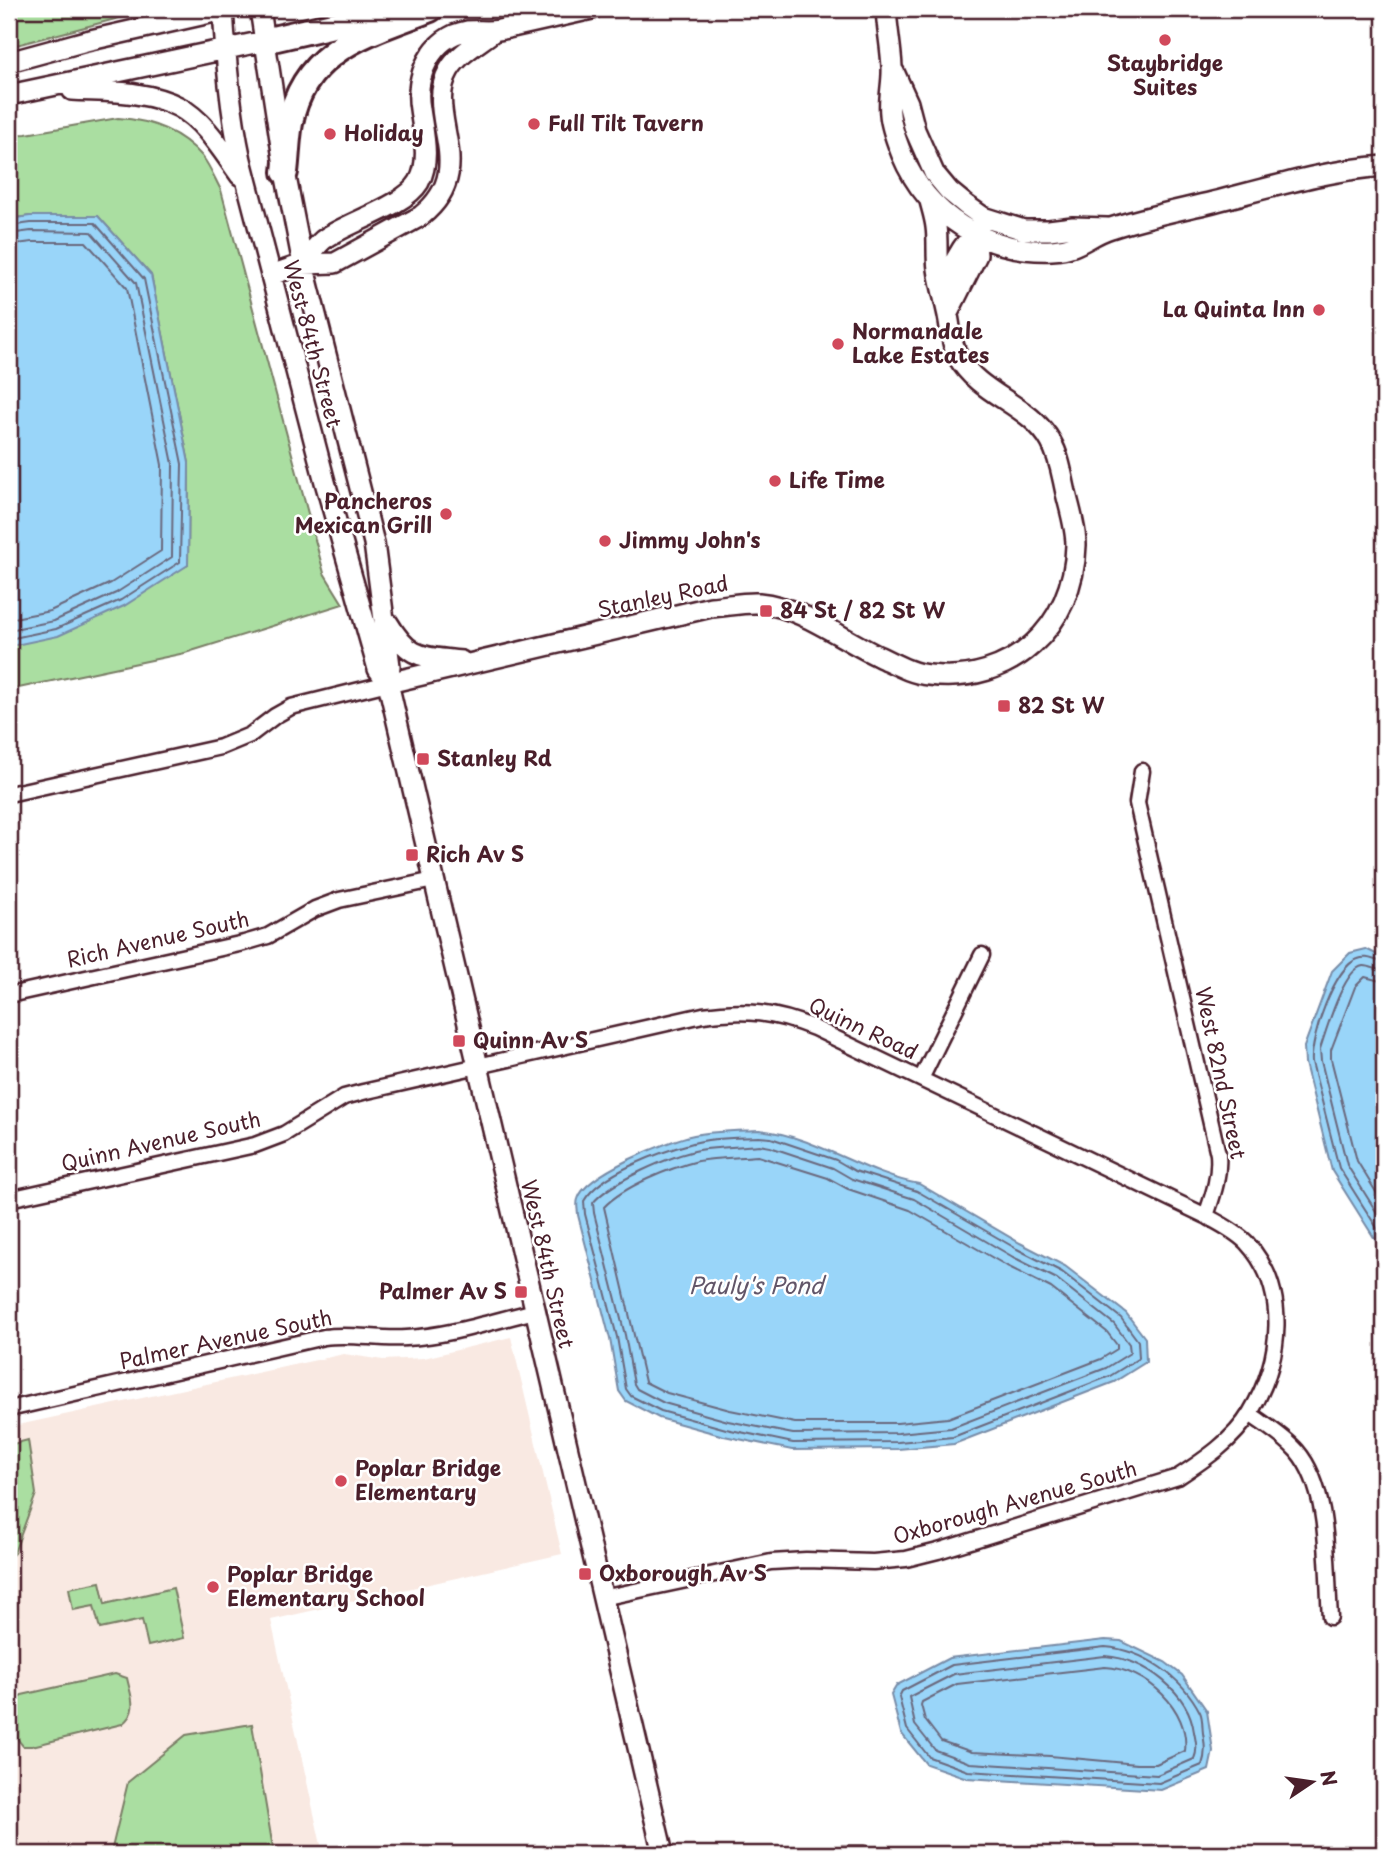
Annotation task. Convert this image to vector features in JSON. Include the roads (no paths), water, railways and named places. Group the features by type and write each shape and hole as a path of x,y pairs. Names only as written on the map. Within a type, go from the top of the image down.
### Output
{"highway":[{"path":"264,41 405,9"},
{"path":"285,172 290,122 299,94 311,72 330,54 352,40 430,9"}],"street":[{"path":"86,41 159,9"},
{"path":"9,62 225,9"},
{"name":"West 84th Street","path":"225,9 225,50 234,130 325,482 378,669 388,683"},
{"name":"West 84th Street","path":"260,9 285,172 303,264 374,543 390,666 388,683 663,1854"},
{"path":"303,264 323,240 409,192 419,182 425,154 419,86 423,68 434,51 447,39 466,31 494,31 592,9"},
{"path":"886,9 892,66 890,114 896,141 907,166 930,201 951,220 979,226 1013,246 1053,250 1077,247 1108,228 1315,178 1384,166"},
{"path":"271,275 303,264 335,263 421,216 432,207 447,183 449,167 442,98 443,82 457,58 494,31"},
{"path":"9,95 264,41"},
{"path":"892,66 934,173 979,226 977,255 946,304"},
{"path":"47,88 140,95 178,107 209,134 248,185"},
{"path":"930,201 936,226 938,267 946,304"},
{"name":"Stanley Road","path":"388,683 711,607 751,603 777,607 799,615 899,666 926,675 953,677 979,673 1002,665 1021,653 1047,631 1069,592 1076,544 1058,458 1052,444 1031,418 988,388 959,359 950,337 946,304"},
{"path":"385,619 399,642 412,653 423,657 476,662"},
{"path":"9,794 221,747 250,736 291,707 388,683"},
{"name":"West 82nd Street","path":"1142,771 1137,803 1218,1154 1220,1168 1206,1216"},
{"name":"Rich Avenue South","path":"9,995 243,943 268,936 315,909 339,900 434,880"},
{"path":"920,1079 982,955"},
{"name":"Quinn Road","path":"477,1066 703,1015 731,1011 788,1017 1206,1216"},
{"name":"Quinn Avenue South","path":"9,1199 255,1145 284,1134 344,1097 477,1066"},
{"path":"1206,1216 1244,1240 1260,1259 1272,1282 1276,1307 1276,1335 1270,1363 1250,1414 1295,1448 1308,1466 1317,1486 1322,1508 1330,1617"},
{"name":"Palmer Avenue South","path":"9,1409 324,1337 339,1335 390,1339 425,1336 535,1311"},
{"name":"Oxborough Avenue South","path":"602,1598 771,1562 873,1562 906,1559 938,1551 1178,1476 1203,1461 1226,1441 1250,1414"},
{"path":"841,1854 864,1854"}],"water":[{"path":"30,216 98,216 151,275 189,463 188,565 124,606 58,636 11,646 9,219"},
{"path":"1366,949 1384,958 1384,1246 1378,1244 1332,1171 1305,1063 1304,1047 1332,971 1350,953"},
{"name":"Pauly's Pond","path":"759,1130 800,1140 878,1172 919,1184 1065,1266 1126,1313 1145,1338 1146,1362 1114,1382 954,1444 898,1449 792,1450 724,1436 659,1418 626,1401 619,1391 610,1339 578,1215 578,1199 584,1189 611,1169 666,1144 702,1134"},
{"path":"1105,1640 1121,1641 1165,1662 1182,1675 1207,1711 1213,1751 1209,1770 1161,1790 967,1778 926,1764 901,1733 891,1695 897,1685 949,1658"}],"place":[{"name":"Staybridge Suites","path":"1165,40"},
{"name":"Full Tilt Tavern","path":"534,124"},
{"name":"Holiday","path":"330,134"},
{"name":"La Quinta Inn","path":"1319,310"},
{"name":"Normandale Lake Estates","path":"838,344"},
{"name":"Life Time","path":"775,481"},
{"name":"Pancheros Mexican Grill","path":"446,514"},
{"name":"Jimmy John's","path":"605,541"},
{"name":"84 St / 82 St W","path":"766,611"},
{"name":"82 St W","path":"1004,706"},
{"name":"Stanley Rd","path":"423,759"},
{"name":"Rich Av S","path":"412,855"},
{"name":"Quinn Av S","path":"459,1041"},
{"name":"Palmer Av S","path":"521,1292"},
{"name":"Poplar Bridge Elementary","path":"341,1481"},
{"name":"Oxborough Av S","path":"585,1574"},
{"name":"Poplar Bridge Elementary School","path":"213,1587"}]}
